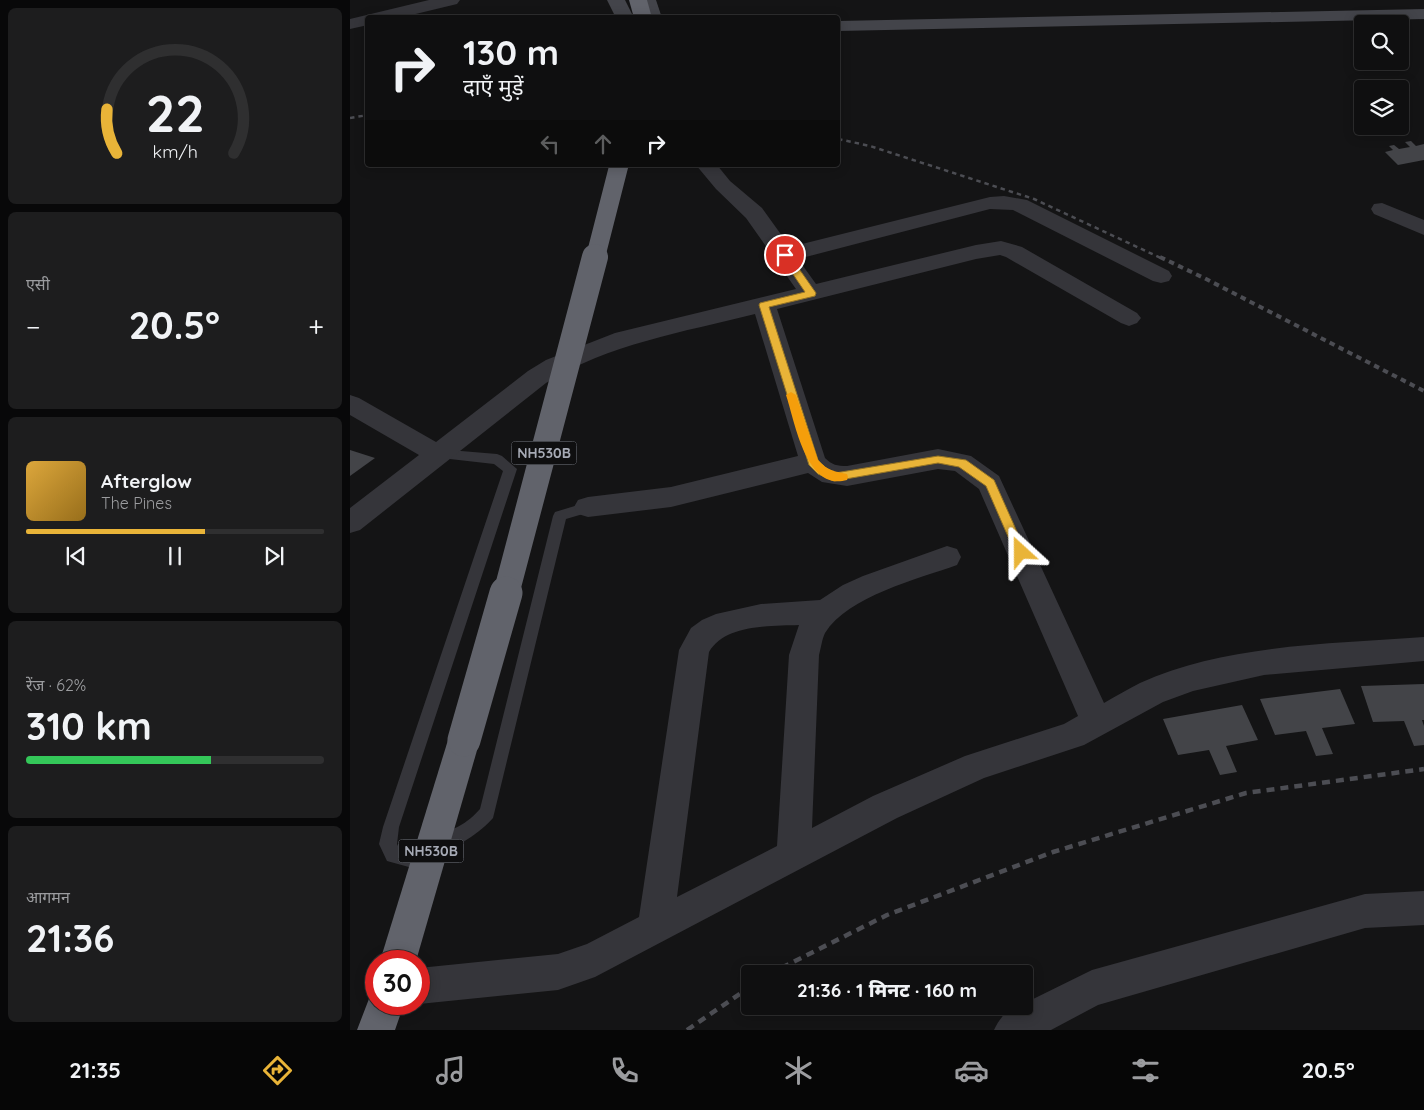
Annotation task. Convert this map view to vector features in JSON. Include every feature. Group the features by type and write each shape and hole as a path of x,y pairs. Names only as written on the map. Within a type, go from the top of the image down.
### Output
{"highway":[{"path":"638,0 642,15"},
{"name":"NH530B","path":"401,950 523,535 618,167"},
{"path":"376,1030 381,1015"}],"street":[{"path":"387,15 451,0"},
{"path":"616,0 624,15"},
{"path":"647,0 652,15"},
{"path":"840,26 1132,21 1243,16 1424,14"},
{"path":"350,24 365,20"},
{"path":"708,167 723,186 754,213 811,293"},
{"path":"785,255 990,203 1004,202 1019,205 1161,276"},
{"path":"1382,209 1424,228"},
{"path":"350,523 437,454 514,397 537,377 555,366 623,339 976,252 1001,248 1014,252 1128,318"},
{"path":"764,305 813,462 822,471 834,477 938,460 962,463 990,483 1097,723"},
{"path":"350,404 437,454"},
{"path":"588,506 671,497 813,462"},
{"path":"794,854 804,655 812,628 827,611 850,593 947,557"},
{"path":"655,928 694,650 703,636 722,624 737,619 827,611"},
{"path":"430,985 558,972 595,959 885,807 976,766 1073,735 1152,692 1193,678 1264,662 1424,648"},
{"path":"1013,1030 1092,988 1365,911 1424,908"}],"lane":[{"path":"437,454 497,459 510,469 391,827 388,844 393,855 430,855 473,829 487,813 560,516 588,506"}],"building":[{"path":"1411,141 1416,146 1424,144 1424,160 1398,165 1385,152 1393,150 1389,146 1394,145 1399,149 1410,147 1405,142"},
{"path":"350,450 375,458 350,476"},
{"path":"1424,684 1424,720 1422,720 1424,726 1424,745 1414,746 1404,721 1373,722 1361,686"},
{"path":"1340,689 1355,724 1322,728 1333,754 1316,756 1306,731 1275,735 1260,699"},
{"path":"1242,705 1258,740 1226,746 1237,772 1220,775 1209,750 1178,755 1163,719"}],"railway":[{"path":"350,118 365,116"},
{"path":"840,139 870,146 1034,199 1163,259"},
{"path":"1160,257 1424,391"},
{"path":"787,965 887,915 1053,852 1246,793 1424,769"},
{"path":"687,1030 741,993"}],"slow traffic":[{"path":"791,395 813,462 822,471 834,477 843,477"}],"route":[{"path":"785,255 811,293 764,305 789,392 813,462 822,471 834,477 938,460 962,463 990,483 1021,552"}]}
